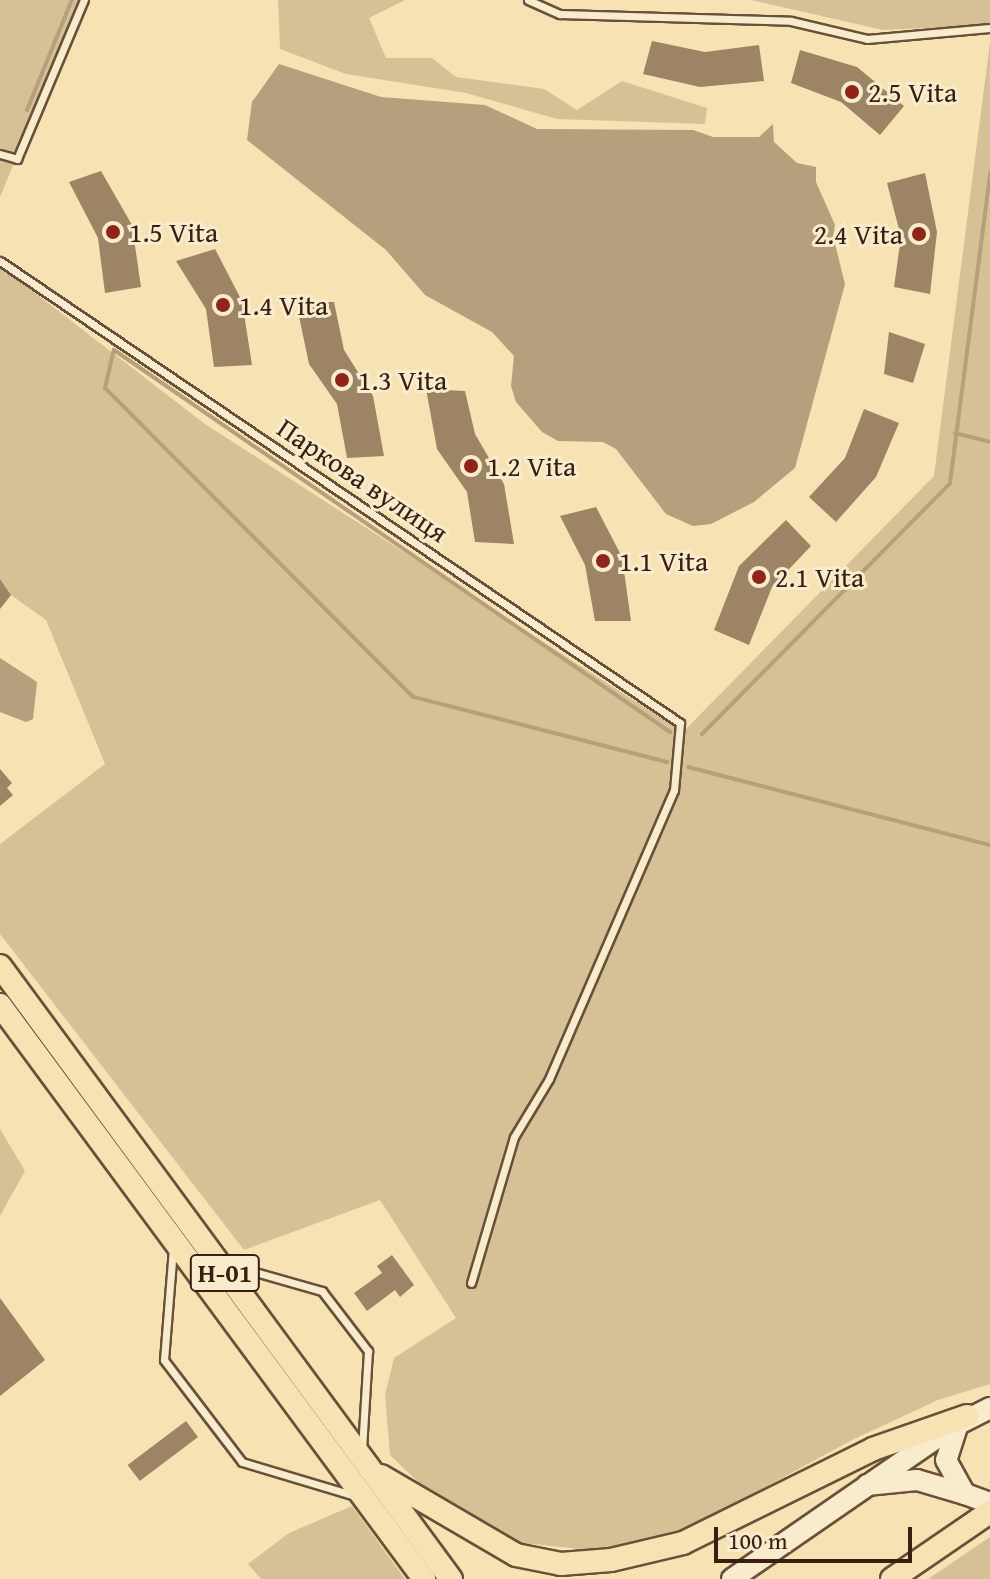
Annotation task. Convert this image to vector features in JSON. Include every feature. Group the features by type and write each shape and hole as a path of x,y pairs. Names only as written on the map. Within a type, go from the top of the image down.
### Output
{"main road":[{"name":"Н-01","path":"0,966 451,1579"},
{"name":"Н-01","path":"0,1005 424,1579"},
{"path":"365,1463 516,1555 561,1564 611,1560 683,1543 873,1449 990,1408"},
{"path":"732,1579 859,1487 963,1420"},
{"path":"963,1420 946,1460 965,1494"},
{"path":"859,1487 917,1480 990,1503"},
{"path":"892,1579 990,1512"}],"lane":[{"path":"0,154 17,159 84,0"},
{"path":"528,0 560,14 791,21 867,39 990,28"},
{"name":"Паркова вулиця","path":"0,261 680,723 674,790 549,1079 514,1137 471,1283"},
{"path":"174,1238 164,1360 242,1462 367,1500"},
{"path":"216,1261 322,1291 368,1351 365,1463"}],"shaded area":[{"path":"0,0 82,0 0,197"},
{"path":"278,0 405,0 369,18 386,58 432,58 456,77 544,89 577,110 622,81 707,108 705,124 557,119 466,93 346,74 280,49"},
{"path":"751,0 990,0 990,25 883,30"},
{"path":"990,42 990,1384 938,1400 854,1439 693,1526 638,1546 598,1551 514,1542 435,1498 390,1455 385,1395 394,1358 456,1318 380,1200 244,1250 0,934 0,844 105,764 46,620 11,595 0,579 0,266 205,424 683,732 934,476"},
{"path":"279,64 381,97 485,105 537,129 693,130 713,137 759,137 773,124 774,142 797,163 816,167 816,182 835,225 833,236 845,284 795,468 754,502 711,524 693,526 666,514 616,449 603,442 558,441 542,432 516,402 511,386 514,356 492,332 425,295 386,250 247,140 252,102"},
{"path":"0,658 37,682 33,719 26,722 0,712"},
{"path":"0,1129 25,1171 0,1216"},
{"path":"352,1506 405,1579 261,1579 248,1564 289,1533"},
{"path":"990,1537 990,1579 928,1579"}],"building":[{"path":"652,41 705,52 759,45 764,81 700,87 643,74"},
{"name":"2.5 Vita","path":"800,50 857,67 904,106 880,135 841,102 791,83"},
{"name":"1.5 Vita","path":"101,171 132,225 141,287 105,293 98,238 69,182"},
{"name":"2.4 Vita","path":"925,173 937,232 930,294 894,287 901,237 887,183"},
{"name":"1.4 Vita","path":"215,249 242,301 252,365 214,367 206,309 176,261"},
{"name":"1.3 Vita","path":"296,302 334,302 344,350 373,396 384,456 347,458 337,404 309,364"},
{"path":"889,332 925,344 913,383 884,374"},
{"name":"1.2 Vita","path":"426,389 465,391 475,434 504,484 514,544 475,542 467,492 437,449"},
{"path":"864,409 899,423 876,477 836,522 809,497 845,458"},
{"name":"1.1 Vita","path":"596,507 622,557 631,621 595,621 585,565 560,516"},
{"name":"2.1 Vita","path":"786,520 811,546 772,587 749,645 714,630 739,566"},
{"path":"0,579 11,595 0,609"},
{"path":"0,769 12,783 7,788 13,795 0,806"},
{"path":"392,1255 414,1285 400,1297 395,1290 367,1311 354,1293 382,1273 377,1266"},
{"path":"0,1298 45,1360 0,1396"},
{"path":"186,1421 198,1437 140,1481 128,1465"}],"waterway":[{"path":"27,110 72,0"},
{"path":"702,734 950,483 990,173"},
{"path":"667,762 413,697 105,388 114,350 670,732"},
{"path":"955,433 990,442"},
{"path":"688,767 990,845"}],"place":[{"name":"2.5 Vita","path":"852,92"},
{"name":"1.5 Vita","path":"113,232"},
{"name":"2.4 Vita","path":"919,234"},
{"name":"1.4 Vita","path":"223,305"},
{"name":"1.3 Vita","path":"342,380"},
{"name":"1.2 Vita","path":"471,466"},
{"name":"1.1 Vita","path":"603,561"},
{"name":"2.1 Vita","path":"759,577"}]}
